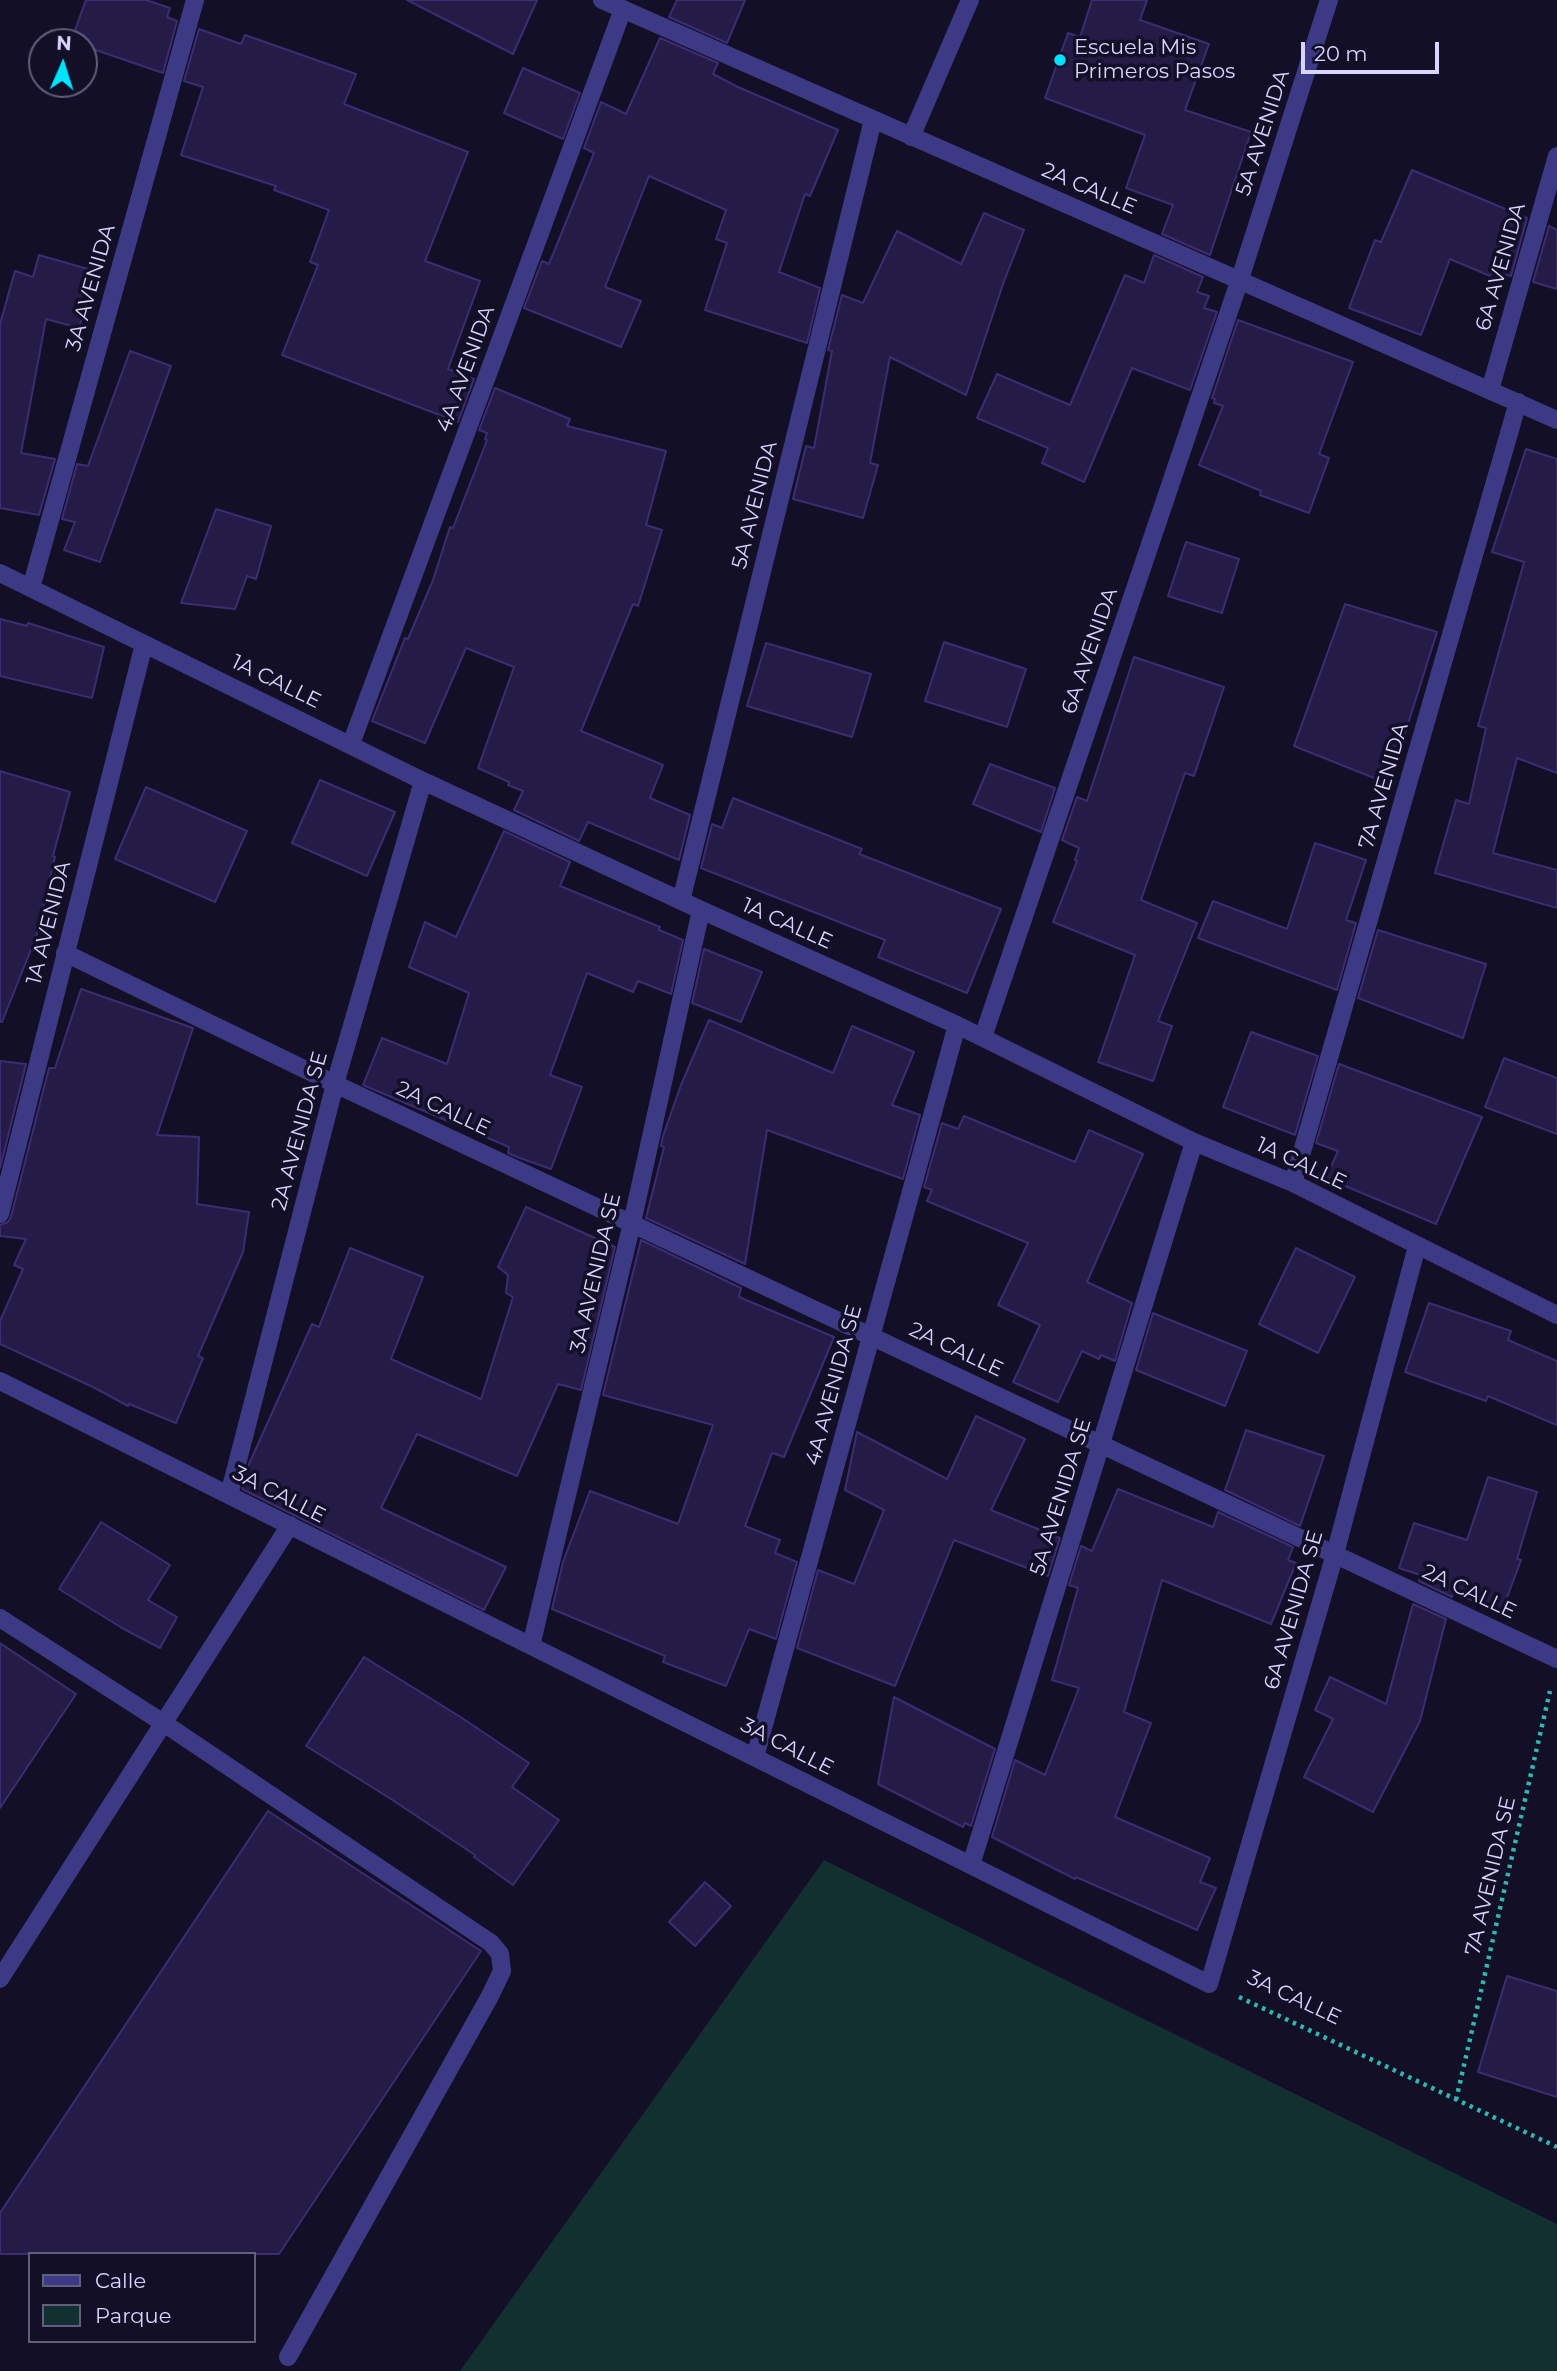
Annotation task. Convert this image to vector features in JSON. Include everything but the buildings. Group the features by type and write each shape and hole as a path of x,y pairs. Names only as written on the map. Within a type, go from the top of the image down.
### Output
{"street":[{"name":"3A AVENIDA","path":"31,588 195,0"},
{"name":"2A CALLE","path":"602,0 1557,421"},
{"path":"911,137 970,0"},
{"name":"5A AVENIDA","path":"1240,279 1329,0"},
{"name":"4A AVENIDA","path":"351,744 624,9"},
{"name":"5A AVENIDA","path":"681,901 873,120"},
{"name":"6A AVENIDA","path":"1490,390 1557,156"},
{"name":"6A AVENIDA","path":"983,1037 1240,279"},
{"name":"7A AVENIDA","path":"1293,1183 1518,402"},
{"name":"1A CALLE","path":"0,573 423,780 681,901 983,1037 1194,1142 1293,1183 1557,1315"},
{"name":"1A AVENIDA","path":"0,1214 144,644"},
{"name":"2A AVENIDA SE","path":"229,1495 335,1084 423,780"},
{"name":"3A AVENIDA SE","path":"531,1646 632,1223 701,910"},
{"name":"2A CALLE","path":"65,953 335,1084 1557,1659"},
{"name":"4A AVENIDA SE","path":"755,1757 957,1025"},
{"name":"5A AVENIDA SE","path":"971,1865 1194,1142"},
{"name":"6A AVENIDA SE","path":"1209,1984 1335,1554 1417,1246"},
{"name":"3A CALLE","path":"0,1381 1209,1984"},
{"path":"0,1979 290,1525"},
{"path":"0,1618 165,1724 491,1943 500,1954 502,1971 490,1996 288,2357"}],"path":[{"name":"7A AVENIDA SE","path":"1456,2100 1551,1686"},
{"name":"3A CALLE","path":"1209,1984 1557,2147"}],"green space":[{"path":"824,1860 1557,2224 1557,2371 460,2371"}],"place":[{"name":"Escuela Mis Primeros Pasos","path":"1060,60"}]}
